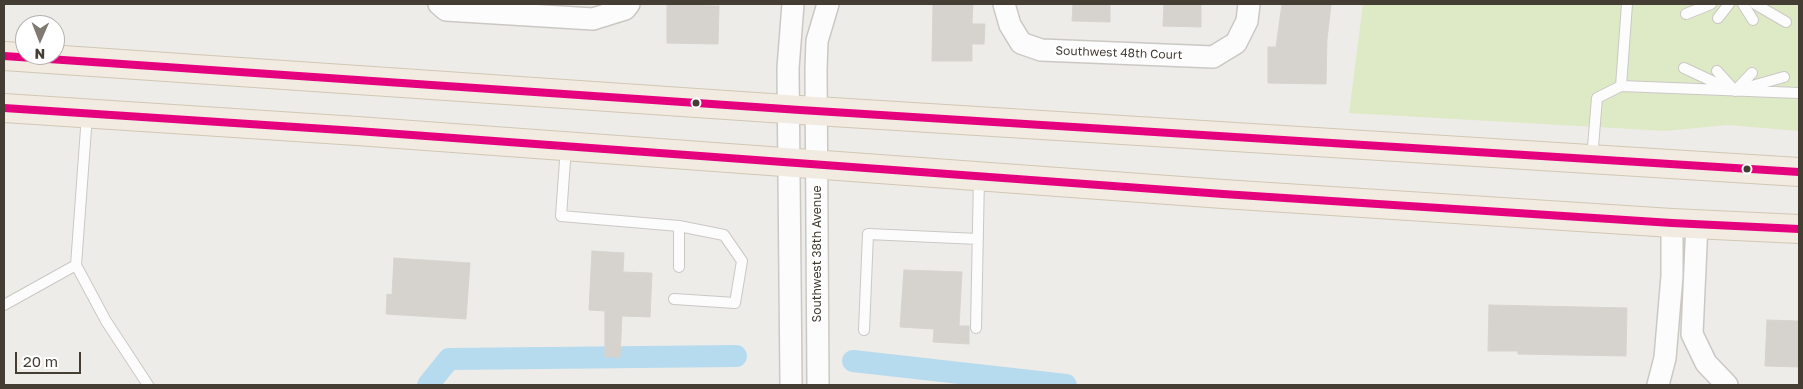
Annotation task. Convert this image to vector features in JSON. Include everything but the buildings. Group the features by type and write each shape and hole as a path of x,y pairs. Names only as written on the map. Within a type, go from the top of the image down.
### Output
{"main road":[{"path":"4,56 788,109 1799,172"},
{"path":"4,108 979,176 1799,229"}],"street":[{"path":"438,4 446,10 593,19 627,7"},
{"path":"791,385 788,68 793,4"},
{"name":"Southwest 38th Avenue","path":"818,385 818,41 828,4"},
{"name":"Southwest 48th Court","path":"1004,4 1010,24 1021,43 1041,50 1213,57 1236,43 1247,21 1249,4"},
{"path":"1657,383 1666,358 1672,276 1684,223"},
{"path":"1684,223 1692,334 1706,363 1727,385"}],"lane":[{"path":"1621,86 1627,4"},
{"path":"1686,14 1711,4"},
{"path":"1718,18 1729,4"},
{"path":"1743,4 1754,20"},
{"path":"1755,4 1786,22"},
{"path":"1684,68 1735,91 1784,77"},
{"path":"1717,71 1735,91"},
{"path":"1735,91 1752,73"},
{"path":"1592,160 1598,98 1621,86 1799,93"},
{"path":"87,114 76,265 106,321 148,385"},
{"path":"566,146 561,216 679,226 724,235 742,261 735,303 674,299"},
{"path":"976,328 979,176"},
{"path":"679,226 679,267"},
{"path":"864,330 868,234 978,239"},
{"path":"4,305 76,265"}],"green space":[{"path":"1363,4 1799,4 1799,131 1727,125 1666,131 1349,113"}],"waterway":[{"path":"428,385 449,359 736,356"},
{"path":"853,361 1066,385"}],"transit line":[{"path":"4,56 800,110 1799,172"},
{"path":"4,108 357,131 1223,194 1672,223 1799,229"}]}
